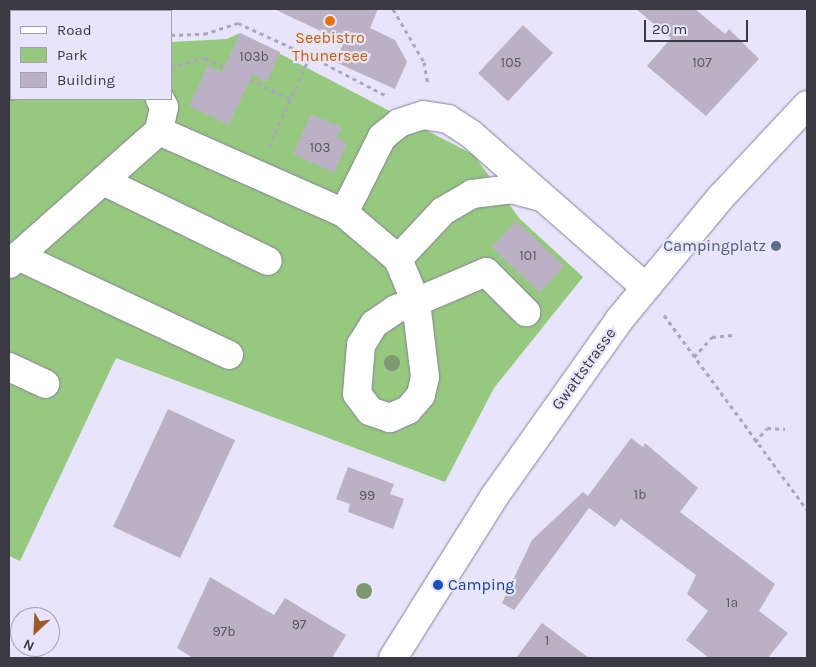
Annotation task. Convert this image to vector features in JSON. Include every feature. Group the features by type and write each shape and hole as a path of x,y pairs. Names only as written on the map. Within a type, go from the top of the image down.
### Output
{"main road":[{"path":"160,100 164,107 159,132 14,260 229,355"},
{"name":"Gwattstrasse","path":"393,658 517,462 645,287 807,105"},
{"path":"344,213 382,137 399,122 423,115 448,119 470,134 645,287"},
{"path":"159,132 257,171 344,213 398,259 416,302 486,272 526,312"},
{"path":"103,181 268,261"},
{"path":"398,259 443,211 472,194 511,190 542,198"},
{"path":"9,367 45,384"}],"path":[{"path":"172,34 204,34 238,23 310,56 423,115 429,90 424,62 393,9"},
{"path":"257,171 310,56"},
{"path":"172,67 205,58 224,67"},
{"path":"250,80 290,99"},
{"path":"667,320 755,442 807,510"},
{"path":"694,357 712,337 732,335"},
{"path":"755,442 767,428 785,429"}],"green space":[{"path":"9,9 22,10 10,10 10,100 172,100 172,42 227,39 240,33 474,155 519,218 583,277 494,388 445,482 116,358 20,561 9,556"}],"building":[{"path":"274,9 378,9 370,28 395,40 407,62 395,89 335,62 344,42"},
{"path":"636,9 695,9 725,34 729,29 759,59 706,116 647,66 671,38"},
{"path":"523,25 553,53 508,101 478,73"},
{"path":"240,33 280,52 267,82 252,75 229,125 189,106 208,65 222,72"},
{"path":"311,114 342,127 337,138 347,143 334,173 293,154"},
{"path":"516,221 564,266 540,292 491,247"},
{"path":"168,409 235,440 180,558 113,527"},
{"path":"631,438 643,447 645,443 698,488 680,512 775,584 759,611 788,633 768,658 709,658 686,640 708,611 687,594 696,575 621,519 615,527 589,508 514,610 502,603 532,540 583,492 588,496"},
{"path":"348,467 394,484 390,494 404,499 393,529 348,512 350,504 336,499"},
{"path":"210,577 274,615 285,598 346,635 332,658 193,658 177,648"},
{"path":"542,623 589,658 516,658"}],"place":[{"name":"Seebistro Thunersee","path":"330,21"},
{"name":"Campingplatz","path":"776,246"},
{"name":"Camping","path":"438,585"}]}
